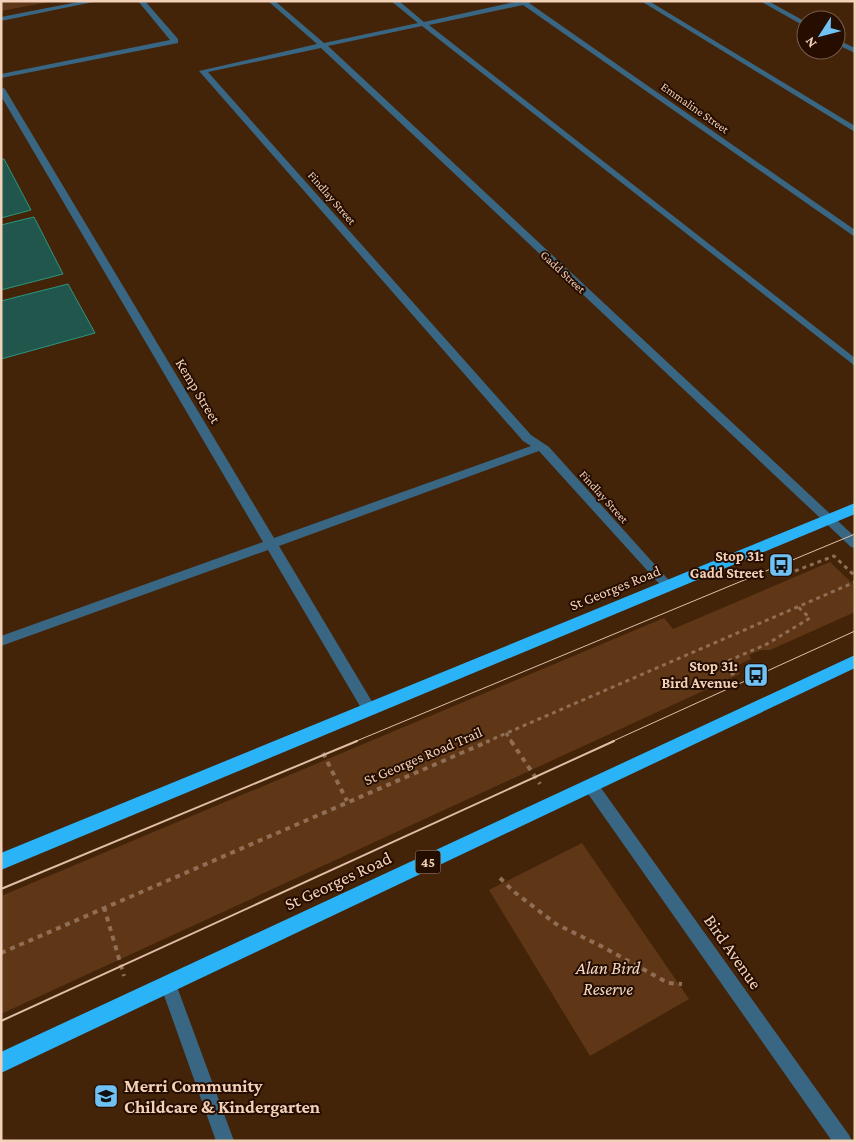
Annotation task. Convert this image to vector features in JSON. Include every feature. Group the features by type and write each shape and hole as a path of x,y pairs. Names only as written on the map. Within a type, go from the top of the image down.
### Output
{"highway":[{"name":"St Georges Road","path":"1,862 855,508"},
{"name":"St Georges Road","path":"1,1063 855,662"}],"street":[{"path":"1,19 95,1"},
{"path":"1,76 175,41 141,1"},
{"name":"Gadd Street","path":"272,1 855,544"},
{"path":"394,1 855,363"},
{"path":"644,1 855,130"},
{"path":"763,1 796,19"},
{"name":"Findlay Street","path":"525,2 203,71 527,438 540,446 668,586"},
{"name":"Emmaline Street","path":"525,2 855,234"},
{"name":"Kemp Street","path":"1,88 369,709"},
{"path":"1,641 540,446"},
{"name":"Bird Avenue","path":"591,786 842,1141"},
{"path":"168,984 226,1141"}],"path":[{"path":"795,570 834,556 855,576"},
{"name":"St Georges Road Trail","path":"1,952 855,582"},
{"path":"721,664 753,652 810,618 798,607"},
{"path":"731,675 737,672"},
{"path":"312,733 348,802"},
{"path":"506,733 552,804"},
{"path":"500,878 512,891 556,924 603,947 668,983 682,984"},
{"path":"104,908 132,1002"}],"green space":[{"path":"1,1 54,1 1,11"},
{"path":"830,562 855,586 855,612 770,650 761,650 749,655 751,659 734,667 740,674 1,1014 1,896 664,618 673,629"},
{"name":"Alan Bird Reserve","path":"582,843 689,999 590,1056 489,890"}],"building":[{"path":"1,159 4,159 31,210 1,218"},
{"path":"34,217 63,274 1,290 1,225"},
{"path":"68,284 95,333 1,359 1,301"}],"tram line":[{"path":"354,742 855,534"},
{"path":"611,742 855,631"},
{"path":"1,889 357,741"},
{"path":"1,1021 614,741"}],"place":[{"name":"Stop 31: Gadd Street","path":"781,565"},
{"name":"Stop 31: Bird Avenue","path":"756,675"},
{"name":"Merri Community Childcare & Kindergarten","path":"106,1096"}]}
